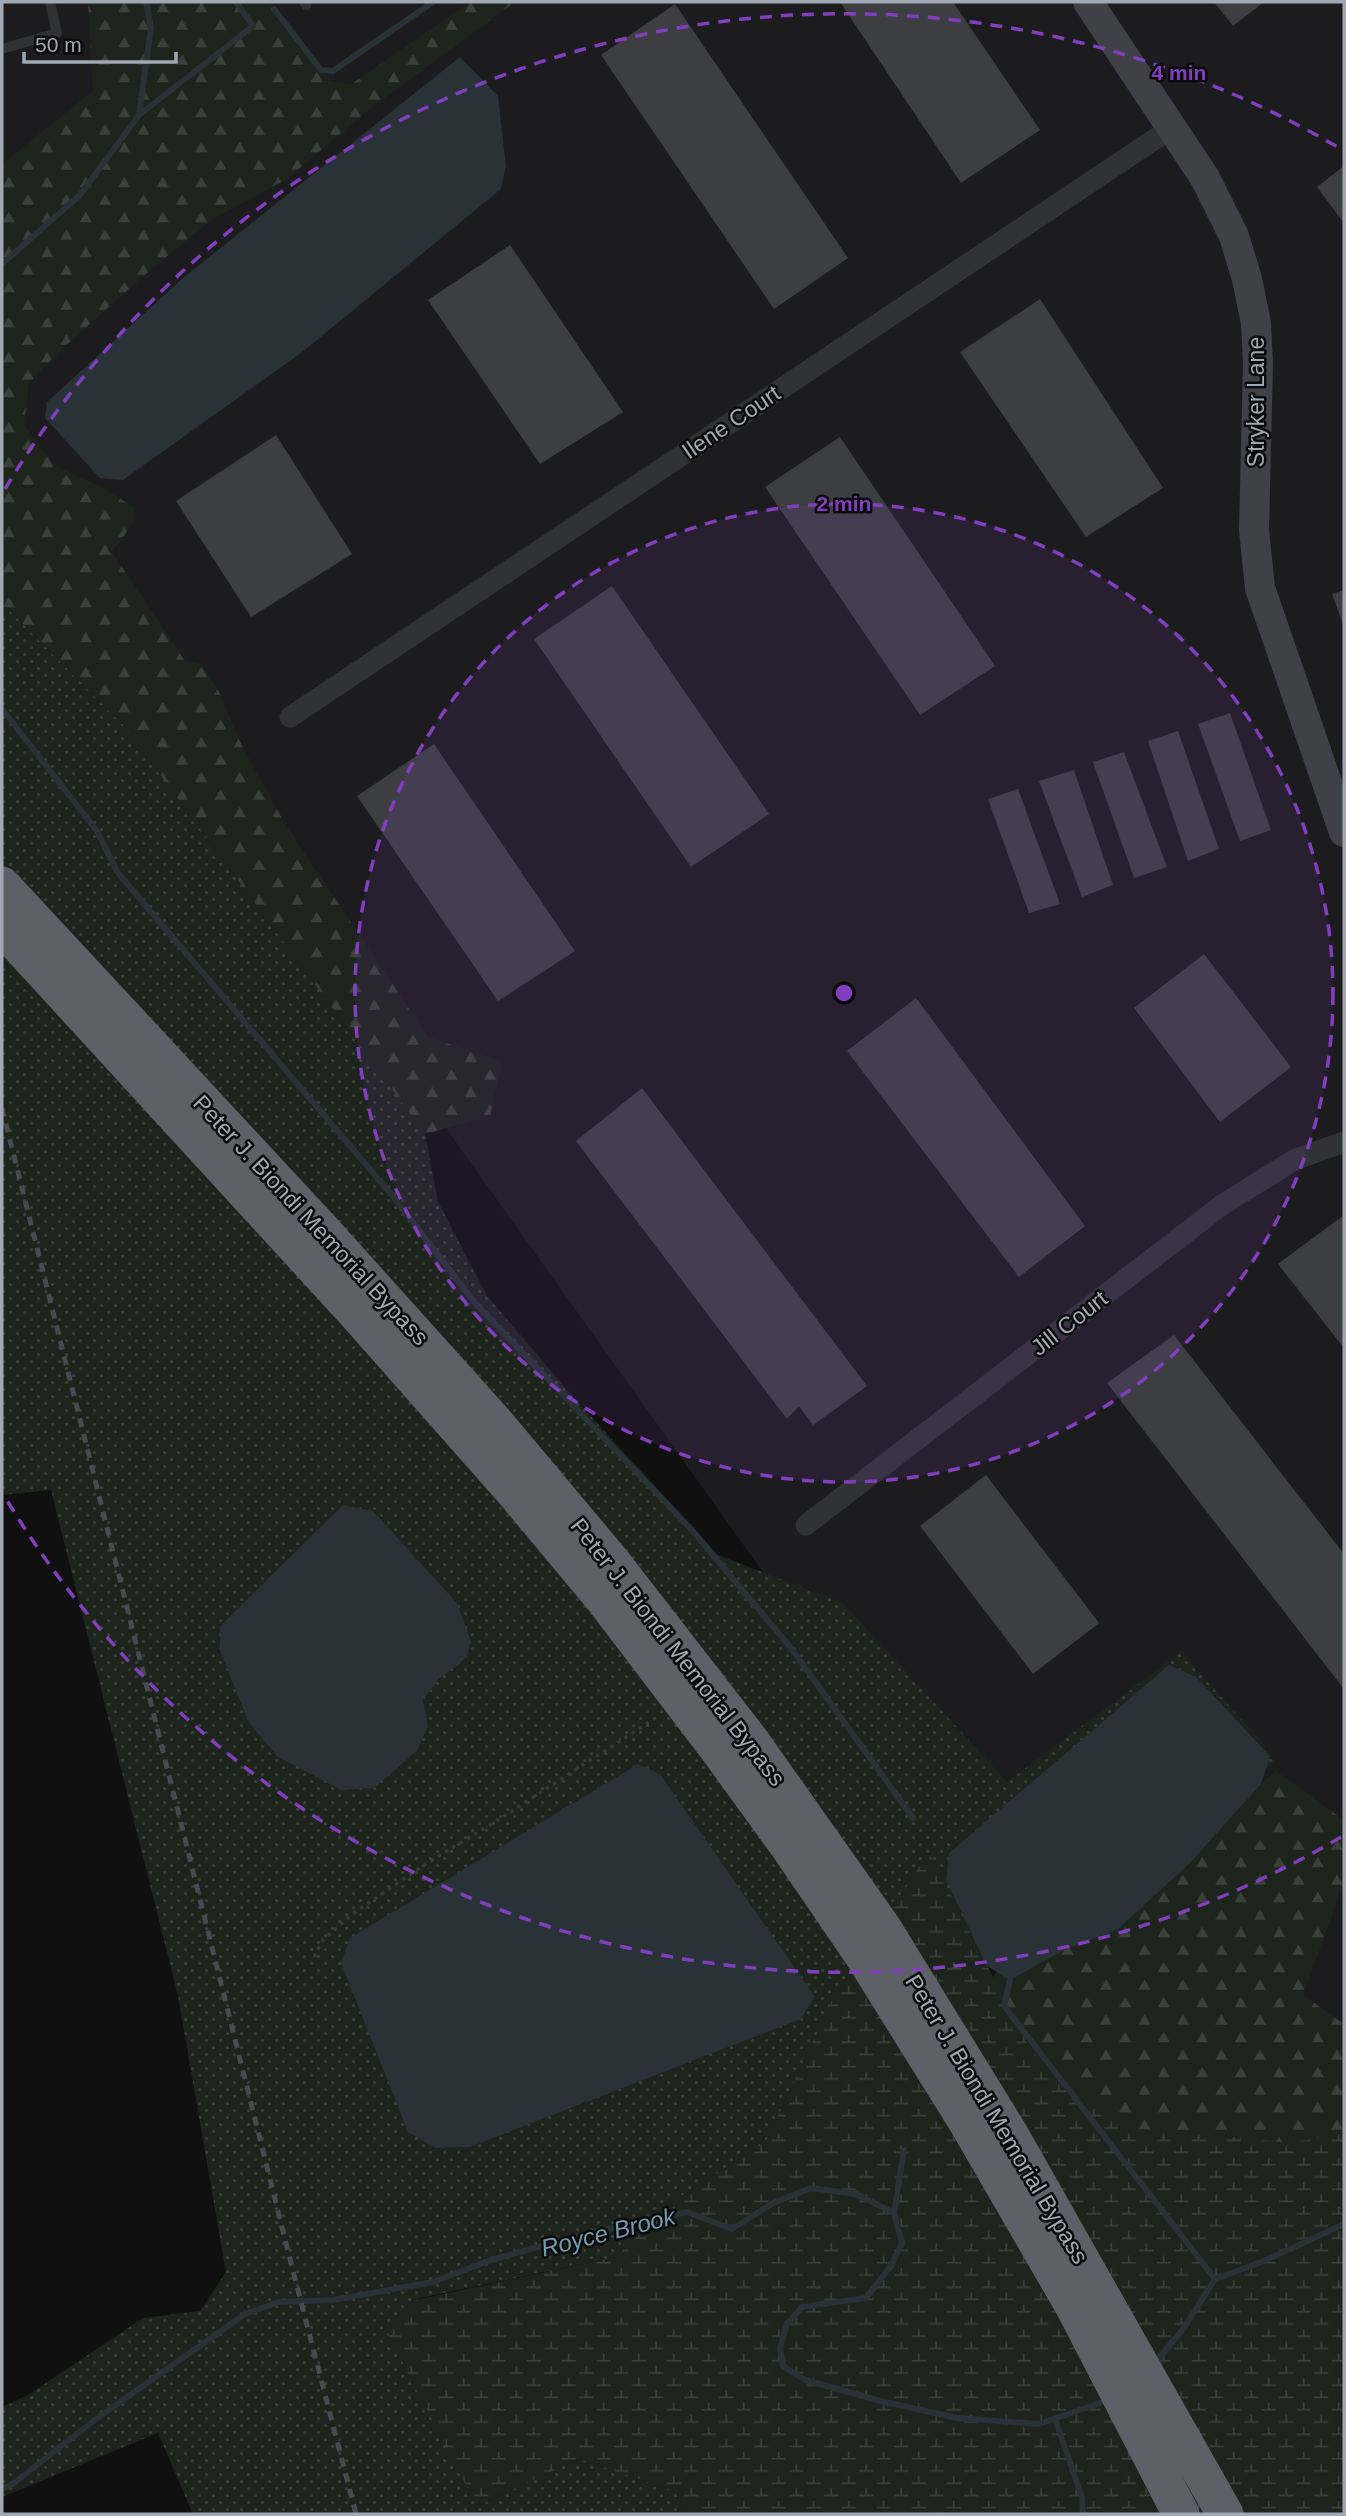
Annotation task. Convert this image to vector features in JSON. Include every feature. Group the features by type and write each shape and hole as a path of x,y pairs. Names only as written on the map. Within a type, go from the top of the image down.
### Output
{"highway":[{"name":"Peter J. Biondi Memorial Bypass","path":"2,885 45,953 515,1493 605,1601 717,1748 864,1957 968,2124 1181,2435 1225,2514"},
{"name":"Peter J. Biondi Memorial Bypass","path":"2,927 45,953"},
{"name":"Peter J. Biondi Memorial Bypass","path":"1090,2305 1142,2440 1181,2514"}],"street":[{"name":"Stryker Lane","path":"1088,2 1173,127 1217,199 1234,236 1256,323 1258,363 1254,530 1260,588 1344,832"},
{"name":"Ilene Court","path":"290,717 1173,127"},
{"name":"Jill Court","path":"806,1525 1222,1205 1294,1160 1344,1142"}],"lane":[{"path":"2,49 57,33 50,2"}],"path":[{"path":"314,1957 323,1940 351,1915 424,1864 647,1725"}],"shaded area":[{"path":"2,2 1344,2 1344,2044 939,1819 2,506"},
{"path":"460,57 498,96 506,166 501,189 301,353 123,480 100,478 45,418 47,402 183,278"},
{"path":"343,1505 373,1511 457,1603 471,1642 467,1657 439,1679 423,1700 428,1726 417,1751 374,1788 341,1790 278,1757 249,1723 220,1651 220,1626"},
{"path":"1169,1665 1196,1677 1270,1756 1261,1784 1189,1864 1117,1930 1068,1948 1010,1980 987,1966 946,1880 949,1853"},
{"path":"638,1764 660,1774 815,1997 801,2019 470,2147 435,2148 408,2132 341,1963 350,1938"}],"green space":[{"path":"88,2 272,2 330,81 351,84 471,2 515,2 367,111 287,179 211,220 148,272 62,349 29,383 24,424 54,465 103,488 135,508 133,523 112,552 185,661 201,664 219,692 242,746 285,824 428,1037 502,1062 490,1116 425,1134 125,727 2,603 2,164 93,91"},
{"path":"2,603 125,727 425,1134 438,1202 487,1296 575,1399 718,1555 843,1603 1007,1782 1181,1652 1262,1742 1274,1761 1199,1841 1021,1957 832,2002 766,2142 675,2200 616,2257 415,2299 477,2506 579,2459 680,2493 682,2514 193,2514 158,2433 2,2497 2,2407 28,2395 143,2318 200,2311 226,2272 178,1996 51,1490 2,1495"},
{"path":"1276,1771 1344,1820 1344,1882 1303,1995 1344,2024 1344,2206 1153,2311 980,1999 1012,1946 1091,1924"},
{"path":"929,1852 1031,2051 1119,2127 1291,2143 1344,2133 1344,2511 1341,2514 682,2514 680,2493 579,2459 477,2506 388,2335 415,2300 616,2257 675,2200 766,2142 832,2001"}],"building":[{"path":"840,2 953,2 1040,130 961,183"},
{"path":"1214,2 1264,2 1233,26"},
{"path":"675,4 848,258 774,309 601,55"},
{"path":"1344,166 1344,223 1317,187"},
{"path":"510,245 623,412 540,464 428,300"},
{"path":"1040,299 1163,488 1086,537 960,352"},
{"path":"276,435 352,554 251,617 176,501"},
{"path":"840,437 995,666 920,715 765,487"},
{"path":"612,586 769,814 691,867 534,639"},
{"path":"1344,590 1344,627 1332,594"},
{"path":"1230,713 1271,830 1240,841 1198,724"},
{"path":"1178,731 1219,849 1188,861 1148,741"},
{"path":"434,744 575,951 498,1001 357,796"},
{"path":"1124,752 1167,867 1134,878 1093,762"},
{"path":"1074,770 1113,885 1082,897 1039,781"},
{"path":"1018,789 1060,904 1029,913 988,799"},
{"path":"1204,954 1291,1067 1220,1122 1134,1008"},
{"path":"916,998 1085,1226 1019,1277 847,1051"},
{"path":"642,1088 867,1386 813,1425 799,1406 787,1419 576,1141"},
{"path":"1344,1215 1344,1348 1278,1264"},
{"path":"1174,1335 1344,1554 1344,1689 1107,1383"},
{"path":"986,1475 1099,1623 1033,1674 920,1526"}],"waterway":[{"path":"2,264 80,195 139,115 151,28 146,2"},
{"path":"139,115 253,26 236,2"},
{"path":"274,9 321,70 333,71 433,2"},
{"path":"2,709 97,831 118,873 391,1194 475,1303 691,1529 791,1648 913,1818"},
{"path":"1010,1980 1004,2006 1215,2279"},
{"path":"894,2213 904,2150"},
{"name":"Royce Brook","path":"2,2489 14,2483 96,2419 245,2314 279,2302 333,2300 433,2282 491,2260 585,2234 687,2212 732,2229 773,2203 811,2188 856,2194 894,2213 902,2243 891,2266 866,2298 802,2307 787,2324 780,2348 783,2366 805,2380 957,2418 1039,2424 1109,2400"},
{"name":"Royce Brook","path":"1153,2365 1184,2328 1215,2279 1264,2261 1344,2224"},
{"path":"1055,2419 1082,2497 1083,2514"}],"railway":[{"path":"2,1108 356,2514"}]}
